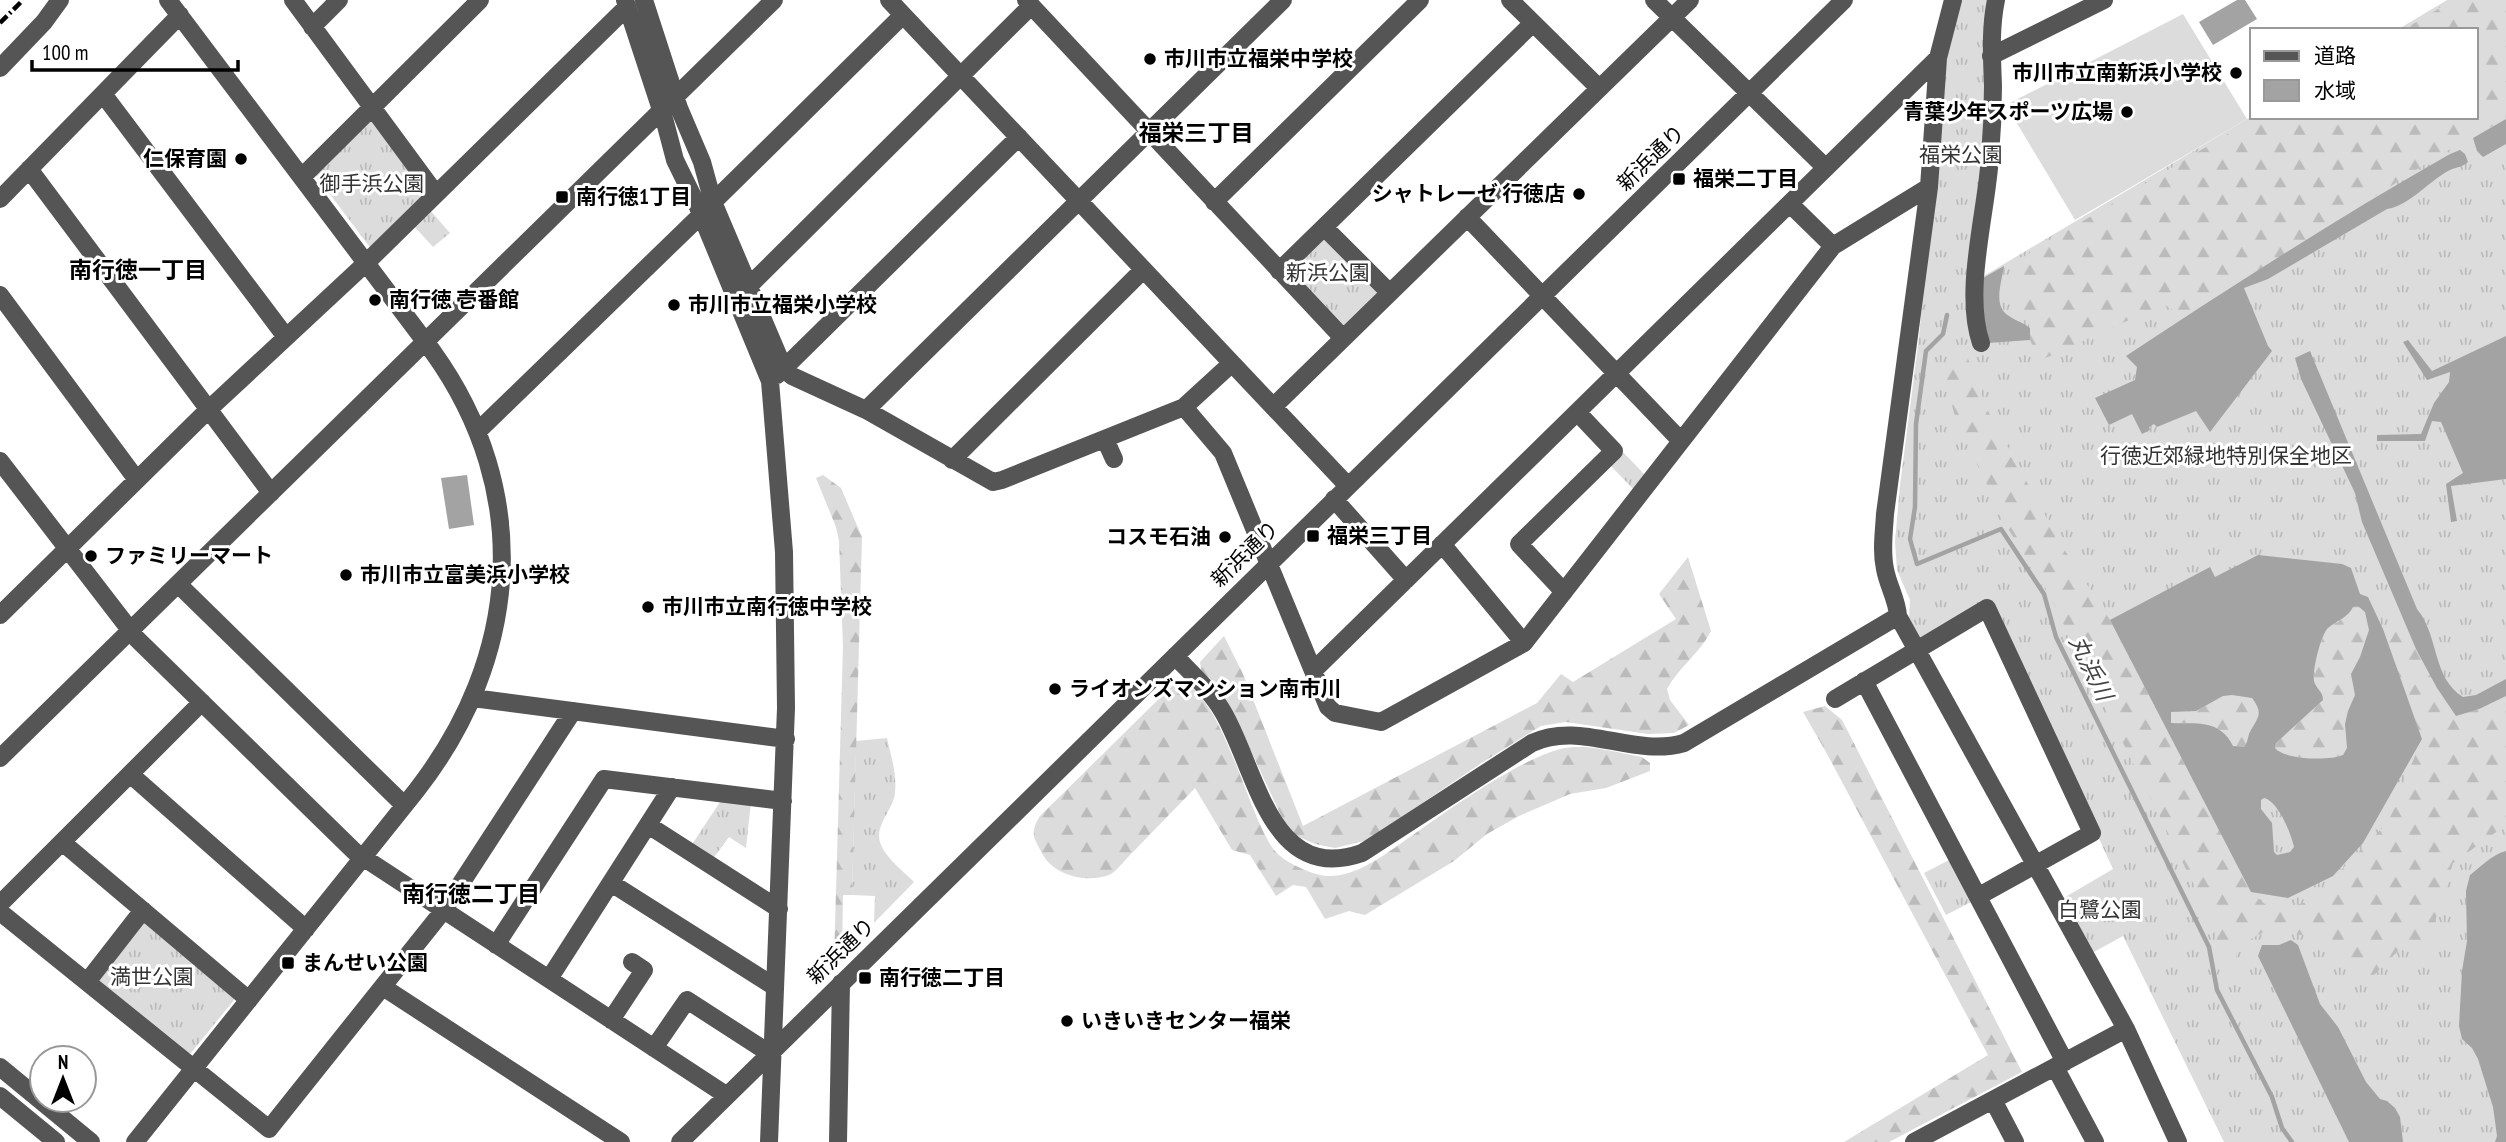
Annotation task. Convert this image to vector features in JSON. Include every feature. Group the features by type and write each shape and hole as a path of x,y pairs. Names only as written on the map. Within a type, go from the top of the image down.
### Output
{"street":[{"path":"0,68 44,22 60,0"},
{"path":"135,1142 363,858 446,750 473,698 488,655 495,626 501,561 494,487 477,432 456,386 168,0"},
{"path":"293,0 436,194"},
{"path":"312,27 339,0"},
{"path":"302,177 480,0"},
{"path":"0,758 774,0"},
{"path":"889,0 1348,486"},
{"path":"866,410 1283,0"},
{"path":"1214,202 1420,0"},
{"path":"1510,0 1599,88"},
{"path":"1654,0 1826,168"},
{"path":"1273,407 1690,0"},
{"name":"新浜通り","path":"680,1142 1844,0"},
{"path":"1954,0 1938,58 1929,187 1885,514 1884,566 1897,600 1898,616 2126,1029 2178,1142"},
{"path":"1981,343 1975,314 1976,284 1990,160 1993,112 1991,30 1996,0"},
{"path":"1991,56 2104,0"},
{"path":"632,2 676,97 702,162 707,209 770,381 784,552 786,739 769,1142"},
{"path":"632,2 675,160 707,209 749,286 784,369 792,376 866,410 988,481 998,482 1184,407 1231,363"},
{"path":"0,615 208,410 366,262 632,2"},
{"path":"749,286 961,76 1029,3 1343,338"},
{"path":"0,199 180,15"},
{"path":"477,432 903,15"},
{"path":"1279,271 1533,23"},
{"path":"1313,671 1938,58"},
{"path":"103,94 286,337"},
{"path":"770,381 1018,137"},
{"path":"29,169 271,493"},
{"path":"1184,407 1223,453 1328,707 1335,713 1381,722 1524,643 1833,246 1929,187"},
{"path":"1790,204 1833,246"},
{"path":"1467,217 1681,441"},
{"path":"1324,227 1390,293"},
{"path":"952,460 1143,270"},
{"path":"0,295 137,480"},
{"path":"1564,592 1519,544 1614,451 1577,412"},
{"path":"1105,439 1114,460"},
{"path":"0,461 130,631 363,858 726,1095"},
{"path":"1334,499 1406,580"},
{"path":"1443,544 1524,643"},
{"path":"178,584 404,805"},
{"path":"1835,699 1987,608 2092,833 1979,896"},
{"path":"1175,656 1223,712 1280,831 1298,849 1312,857 1328,860 1345,859 1362,853 1532,743 1546,737 1574,735 1648,748 1669,748 1684,743 1898,616"},
{"path":"1864,681 1979,896 2095,1142"},
{"path":"473,698 786,739"},
{"path":"0,904 202,702"},
{"path":"0,912 269,1129 443,911 573,711"},
{"path":"130,774 306,929"},
{"path":"496,945 604,779 783,800"},
{"path":"549,979 672,787"},
{"path":"648,825 779,909"},
{"path":"62,842 249,999"},
{"path":"611,883 775,987"},
{"path":"86,982 143,910"},
{"path":"611,1020 643,970 632,962"},
{"path":"838,1142 841,983"},
{"path":"383,987 621,1142"},
{"path":"654,1048 687,1000 771,1051"},
{"path":"1924,1140 2126,1029"},
{"path":"0,1067 91,1142"},
{"path":"0,1096 55,1142"},
{"path":"1993,1100 2015,1142"}],"green space":[{"name":"行徳近郊緑地特別保全地区","path":"1959,0 1990,0 1984,160 1967,286 2250,117 2478,119 2478,28 2400,28 2447,0 2506,0 2506,1142 2224,1142 2123,936 2092,953 2062,899 2113,869 1990,603 1921,641 1909,619 1910,600 1897,570 1895,542 1919,337 1945,54"},
{"path":"2453,0 2506,0 2506,119 2438,156 2184,318 2164,304 2039,361 2030,340 2030,328 2010,265 2253,119 2478,119 2478,28 2406,28"},
{"name":"青葉少年スポーツ広場","path":"2183,14 2247,119 2075,220 2006,105"},
{"name":"御手浜公園","path":"367,121 375,122 425,190 425,198 372,250 314,173"},
{"path":"430,210 450,233 433,247 413,225"},
{"name":"新浜公園","path":"1323,237 1378,288 1378,294 1347,325 1340,325 1293,274 1293,266"},
{"path":"1965,351 1988,411 2062,546 2110,620 2251,892 2273,911 2311,901 2388,822 2422,739 2383,629 2404,617 2427,667 2456,715 2479,709 2506,696 2506,825 2453,863 2436,918 2435,944 2403,946 2366,983 2333,941 2269,929 2240,945 2231,976 2216,940 2217,931 2045,587 2000,516 1955,416 1945,382 1949,367"},
{"path":"1621,450 1646,476 1635,491 1608,463"},
{"path":"823,475 841,488 862,537 852,895 843,895 842,954 834,962 843,646 839,541 816,478"},
{"path":"1688,557 1711,631 1667,689 1670,700 1689,725 1674,733 1648,734 1566,722 1541,726 1368,840 1335,848 1315,844 1295,835 1284,822 1238,723 1201,670 1200,662 1224,636 1243,674 1303,826 1537,703 1561,674 1573,682 1676,619 1659,594"},
{"path":"2358,605 2365,612 2369,630 2360,657 2351,673 2355,695 2348,711 2347,748 2343,755 2328,758 2297,757 2280,752 2275,748 2276,743 2323,700 2323,694 2314,681 2320,645 2327,629"},
{"path":"1176,682 1192,688 1220,727 1254,811 1275,851 1306,871 1321,875 1337,875 1358,870 1487,785 1556,750 1591,748 1642,757 1650,763 1650,771 1606,788 1570,794 1519,816 1487,834 1454,861 1365,915 1349,911 1325,919 1306,887 1293,885 1276,896 1250,855 1232,850 1195,788 1111,874 1083,878 1064,873 1048,862 1035,840 1035,827 1040,816"},
{"path":"2223,696 2252,698 2259,711 2244,747 2233,746 2222,731 2214,727 2198,723 2171,723 2171,712 2196,711"},
{"path":"1825,706 1842,720 2022,1072 1889,1142 1844,1142 1988,1055 1803,712"},
{"path":"887,738 895,793 881,825 879,838 887,855 914,882 874,923 875,896 852,895 856,741"},
{"path":"722,799 751,802 746,848 729,837 712,860 691,846"},
{"path":"1953,858 1975,900 1946,915 1924,873"},
{"name":"満世公園","path":"140,919 234,994 234,1000 191,1053 184,1054 95,982"}],"water":[{"path":"2237,0 2245,0 2257,19 2213,45 2199,22"},
{"path":"2506,119 2506,144 2483,157 2477,151 2473,138"},
{"path":"2460,150 2468,162 2448,171 2411,199 2387,209 2268,279 2244,288 2272,351 2210,432 2196,411 2157,427 2154,424 2142,434 2132,414 2109,425 2095,398 2135,380 2137,367 2126,356 2327,227"},
{"path":"2004,266 1999,293 2001,306 2009,316 2030,328 2030,340 1988,343 1982,311 1983,278"},
{"path":"2506,336 2506,479 2451,486 2457,521 2451,522 2446,484 2463,473 2441,422 2432,421 2425,441 2377,441 2377,435 2421,434 2434,403 2449,382 2450,372 2427,380 2403,342 2408,340 2432,371"},
{"path":"2310,351 2417,609 2429,631 2446,679 2463,697 2476,695 2506,679 2506,696 2456,716 2437,688 2416,649 2362,522 2355,493 2301,379 2295,358"},
{"path":"467,475 474,525 449,529 441,478"},
{"path":"2258,555 2342,564 2351,568 2360,594 2368,597 2383,629 2422,739 2363,843 2333,876 2288,898 2251,892 2110,620 2210,567 2215,577","holes":["2358,606 2365,612 2369,630 2351,674 2355,695 2345,724 2347,748 2343,755 2328,758 2297,757 2280,752 2275,748 2276,743 2323,700 2314,676 2325,632 2353,607","2223,696 2252,698 2258,707 2258,718 2244,747 2233,746 2228,737 2214,727 2171,723 2171,712 2196,711","2261,800 2269,800 2283,818 2294,847 2290,852 2277,855 2274,852 2272,823 2261,809"]},
{"path":"2506,851 2506,1142 2495,1142 2497,1136 2493,1107 2478,1059 2472,1048 2462,1039 2459,1026 2462,971 2467,941 2466,891 2470,875 2491,858"},
{"path":"2291,940 2298,945 2320,1004 2338,1027 2366,1082 2380,1099 2395,1108 2400,1117 2403,1142 2349,1142 2258,956 2262,945 2279,945"}],"waterway":[{"name":"丸浜川","path":"1947,315 1943,334 1926,351 1916,424 1915,507 1910,539 1917,564 2001,529 2044,594 2056,637 2209,947 2217,990 2272,1097 2282,1128 2292,1142"}],"railway":[{"path":"0,23 23,0"}],"place":[{"name":"市川市立福栄中学校","path":"1150,59"},
{"name":"市川市立南新浜小学校","path":"2236,73"},
{"name":"青葉少年スポーツ広場","path":"2127,112"},
{"name":"仁保育園","path":"241,159"},
{"name":"福栄二丁目","path":"1679,179"},
{"name":"シャトレーゼ 行徳店","path":"1579,194"},
{"name":"南行徳1丁目","path":"562,197"},
{"name":"南行徳 壱番館","path":"375,300"},
{"name":"市川市立福栄小学校","path":"674,305"},
{"name":"福栄三丁目","path":"1313,536"},
{"name":"コスモ石油","path":"1225,537"},
{"name":"ファミリーマート","path":"91,556"},
{"name":"市川市立富美浜小学校","path":"346,575"},
{"name":"市川市立南行徳中学校","path":"648,607"},
{"name":"ライオンズマンション南市川","path":"1055,689"},
{"name":"まんせい公園","path":"288,963"},
{"name":"南行徳二丁目","path":"865,978"},
{"name":"いきいきセンター福栄","path":"1067,1021"}],"district":[{"name":"福栄三丁目","path":"1196,133"},
{"name":"南行徳一丁目","path":"138,270"},
{"name":"南行徳二丁目","path":"471,894"}],"park label":[{"name":"福栄公園","path":"1961,155"},
{"name":"白鷺公園","path":"2100,910"}]}
